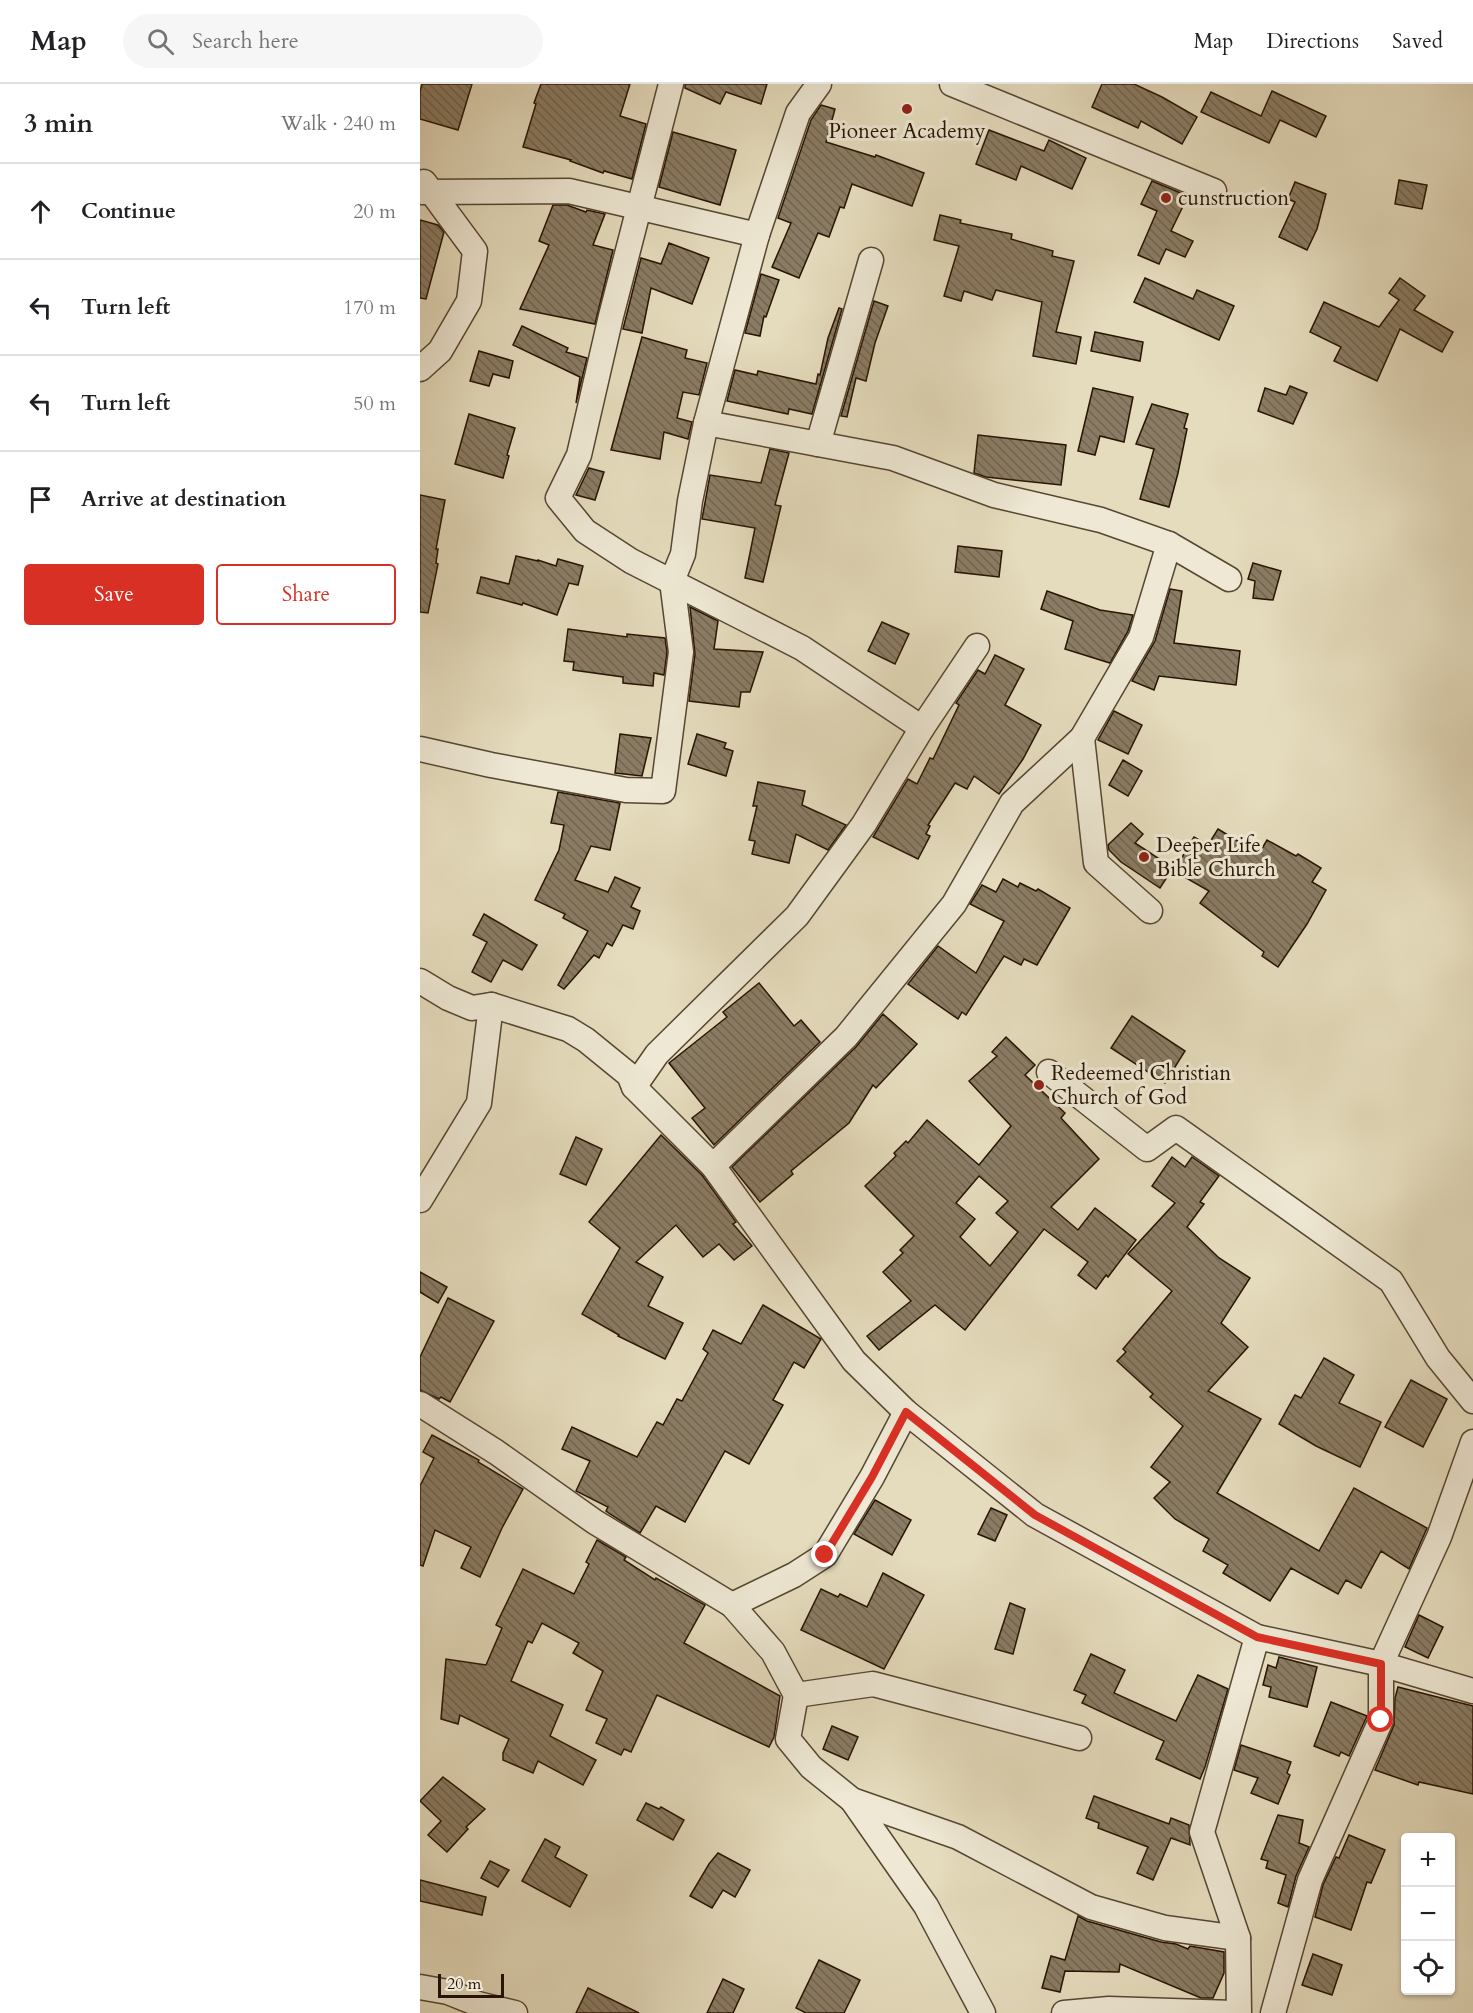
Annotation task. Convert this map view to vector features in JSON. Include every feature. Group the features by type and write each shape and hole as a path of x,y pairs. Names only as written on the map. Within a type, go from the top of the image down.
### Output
{"street":[{"path":"670,84 611,316 579,455 558,498 585,531 631,561 802,648 922,728"},
{"path":"420,749 491,765 626,790 663,791 681,652 672,581 683,554 690,501 706,423 757,235 798,113 819,84"},
{"path":"952,84 1214,191"},
{"path":"424,187 569,191 757,235"},
{"path":"420,369 440,351 469,301 475,251 424,187"},
{"path":"818,444 871,260"},
{"path":"706,423 893,458 994,495 1101,520 1169,544 1228,579"},
{"path":"713,1166 846,1037 954,904 1012,804 1082,738 1141,637 1169,544"},
{"path":"634,1087 657,1054 797,916 864,824 922,728 977,646"},
{"path":"1082,738 1096,863 1150,911"},
{"path":"420,981 448,998 472,1008 491,1005 568,1029 586,1040 629,1075 634,1087 713,1166 854,1360 906,1412 1035,1515 1257,1637 1381,1664 1473,1691"},
{"path":"420,1200 479,1103 491,1005"},
{"path":"1049,1072 1147,1149 1176,1128 1391,1281 1438,1358 1473,1401"},
{"path":"420,1404 496,1452 595,1522 732,1605 772,1652 796,1695 788,1738 811,1767 852,1800 926,1906 983,2013"},
{"path":"732,1605 794,1575 825,1555 872,1477 906,1412"},
{"path":"1273,2013 1310,1880 1381,1720 1381,1664 1439,1537 1473,1442"},
{"path":"1239,2013 1238,1938 1202,1832 1257,1637"},
{"path":"796,1695 873,1684 1079,1738"},
{"path":"852,1800 958,1837 1091,1907 1165,1928 1238,1938"},
{"path":"420,1987 448,1992 478,2004 514,2013"},
{"path":"1064,2013 1109,2011 1234,2013"}],"building":[{"path":"422,84 472,84 458,130 420,119"},
{"path":"541,84 630,84 620,116 646,124 632,179 604,171 603,173 571,160 523,147"},
{"path":"685,84 767,84 761,104 726,92 720,104 685,88"},
{"path":"1102,84 1134,84 1197,117 1182,144 1141,121 1138,128 1092,107"},
{"path":"1272,91 1326,116 1316,137 1280,120 1269,143 1201,112 1211,92 1261,116"},
{"path":"821,105 835,109 826,142 875,157 876,155 924,173 912,206 852,184 844,208 840,207 829,237 818,233 799,278 772,267 791,223 778,218 811,120"},
{"path":"989,130 1044,151 1049,140 1086,158 1072,189 1021,166 1016,180 976,164"},
{"path":"673,132 736,150 720,205 659,187"},
{"path":"1399,180 1427,185 1422,209 1395,204"},
{"path":"1152,181 1188,196 1171,231 1193,241 1185,257 1166,249 1159,264 1138,255 1157,211 1141,204"},
{"path":"1295,182 1326,194 1317,229 1307,250 1279,237 1295,202 1288,199"},
{"path":"553,205 567,205 586,212 587,210 605,214 593,245 613,250 595,324 520,309 549,245 539,241"},
{"path":"940,215 961,220 960,223 1012,234 1011,239 1053,251 1052,256 1074,261 1056,332 1081,337 1076,364 1033,356 1042,302 996,290 992,300 964,291 961,301 944,296 959,246 934,240"},
{"path":"420,220 438,225 444,232 426,299 420,298"},
{"path":"669,243 709,258 692,304 651,288 642,333 623,329 641,258 661,264"},
{"path":"761,274 779,280 766,317 764,316 760,336 745,333"},
{"path":"1145,278 1193,299 1197,290 1234,306 1219,340 1134,302"},
{"path":"1400,278 1425,296 1414,310 1453,332 1442,352 1400,329 1377,381 1334,361 1341,347 1310,332 1324,302 1379,327 1399,300 1389,293"},
{"path":"874,301 888,306 875,343 866,381 856,378 847,417 841,416"},
{"path":"839,308 842,309 812,414 789,409 788,414 727,401 735,370 757,375 758,371 816,384 828,338"},
{"path":"522,326 568,348 566,352 587,358 576,403 580,377 513,345"},
{"path":"1095,332 1143,342 1140,361 1091,351"},
{"path":"642,337 687,350 685,358 707,363 699,395 683,392 677,418 692,422 688,439 664,432 660,459 611,450"},
{"path":"479,351 513,361 509,378 493,374 489,386 470,381"},
{"path":"1290,386 1307,393 1293,424 1258,411 1265,388 1286,395"},
{"path":"1093,388 1133,397 1124,442 1100,436 1095,455 1078,451"},
{"path":"1152,404 1188,414 1184,428 1187,429 1169,507 1140,499 1154,449 1136,444"},
{"path":"469,414 515,428 503,478 455,464"},
{"path":"978,435 1066,445 1061,485 986,477 974,473"},
{"path":"770,449 789,453 775,505 781,506 763,582 745,578 755,528 702,519 710,475 761,483"},
{"path":"589,468 604,472 595,500 576,495"},
{"path":"420,495 445,500 436,549 438,549 436,563 438,564 428,613 420,612"},
{"path":"958,546 1002,551 999,577 955,572"},
{"path":"516,556 556,566 558,559 583,566 578,585 569,583 557,615 523,603 522,605 477,593 481,577 509,584"},
{"path":"1253,563 1281,571 1273,600 1253,598 1255,581 1248,579"},
{"path":"1170,589 1182,591 1174,643 1240,651 1236,685 1159,676 1154,690 1132,681 1155,641"},
{"path":"1047,591 1100,610 1133,615 1128,631 1110,663 1065,649 1073,621 1041,609"},
{"path":"690,607 718,621 714,649 763,652 750,692 741,692 739,707 689,701 695,654"},
{"path":"882,622 909,634 895,664 868,651"},
{"path":"568,629 627,637 627,634 665,638 667,652 664,675 654,673 653,686 623,683 623,677 573,670 574,662 564,661"},
{"path":"995,655 1024,669 1005,705 1041,725 1023,759 999,794 974,776 967,789 955,783 928,825 930,826 926,834 930,836 918,859 873,837 908,779 917,784 930,758 933,759 959,705 956,703 978,670 985,674"},
{"path":"1114,711 1142,725 1128,754 1098,740"},
{"path":"620,734 651,738 642,776 615,773"},
{"path":"697,734 726,743 724,748 733,751 726,776 688,764"},
{"path":"1123,760 1142,771 1128,796 1109,785"},
{"path":"758,782 805,791 802,805 846,825 828,850 796,834 789,863 752,854 755,841 749,840 757,806 753,806"},
{"path":"558,792 620,803 610,850 591,846 575,880 608,892 615,877 640,888 631,907 640,911 633,929 623,925 612,946 607,943 599,958 594,955 564,989 558,985 588,931 563,918 565,914 535,900 559,850 564,825 551,823"},
{"path":"1131,823 1143,834 1135,843 1173,868 1160,888 1121,862 1109,850 1108,845"},
{"path":"1218,829 1260,852 1267,840 1296,856 1298,854 1321,868 1312,882 1326,890 1307,924 1278,967 1262,956 1264,952 1200,903 1209,891 1174,871 1194,837 1208,845"},
{"path":"1003,879 1018,887 1020,883 1036,891 1038,889 1070,908 1037,965 1024,959 1021,965 1004,956 966,1015 962,1012 958,1019 908,984 938,946 976,973 1004,921 970,904 982,885 996,892"},
{"path":"484,914 537,945 522,970 503,960 491,982 472,972 487,942 473,935"},
{"path":"759,983 794,1026 801,1020 820,1042 714,1145 692,1118 705,1108 669,1063 727,1017 723,1012"},
{"path":"883,1014 917,1044 876,1088 873,1085 849,1123 791,1171 793,1174 760,1202 732,1167 856,1047"},
{"path":"1132,1016 1185,1051 1165,1083 1111,1048"},
{"path":"1006,1037 1035,1065 1025,1075 1065,1113 1061,1118 1099,1159 1051,1207 1078,1230 1095,1208 1136,1240 1096,1289 1078,1275 1088,1262 1044,1229 965,1330 935,1305 879,1350 867,1336 911,1301 883,1272 903,1253 900,1250 914,1236 865,1186 896,1156 894,1153 906,1141 908,1143 927,1120 979,1165 1011,1126 969,1081 997,1056 992,1052","holes":["979,1176 1008,1201 996,1213 1018,1232 990,1266 960,1237 975,1219 956,1203"]},
{"path":"661,1135 702,1175 736,1222 733,1224 752,1246 734,1260 719,1244 703,1257 676,1225 636,1262 663,1277 648,1306 683,1323 665,1359 618,1336 582,1314 620,1248 589,1222"},
{"path":"576,1137 602,1149 586,1185 560,1174"},
{"path":"1172,1157 1185,1167 1192,1157 1219,1176 1200,1202 1204,1204 1187,1227 1219,1258 1250,1278 1221,1323 1248,1347 1208,1391 1261,1419 1217,1493 1319,1551 1354,1488 1427,1528 1409,1569 1381,1551 1361,1588 1346,1580 1338,1594 1291,1568 1270,1601 1223,1573 1228,1565 1203,1551 1209,1539 1175,1519 1154,1498 1170,1482 1151,1467 1183,1426 1150,1397 1153,1394 1117,1361 1126,1352 1123,1349 1172,1291 1128,1254 1175,1203 1152,1186"},
{"path":"420,1272 447,1287 438,1303 420,1292"},
{"path":"448,1298 494,1321 450,1402 420,1390 420,1357"},
{"path":"763,1305 821,1339 804,1368 794,1362 773,1400 783,1405 749,1464 725,1451 685,1522 656,1506 640,1533 606,1511 608,1507 576,1491 590,1461 562,1449 572,1427 637,1457 657,1422 663,1425 677,1399 682,1401 708,1353 703,1349 713,1330 741,1344"},
{"path":"1324,1358 1354,1375 1339,1403 1381,1422 1360,1467 1316,1446 1279,1424 1295,1395 1301,1398"},
{"path":"1411,1380 1447,1399 1423,1447 1385,1427"},
{"path":"432,1435 479,1460 478,1462 523,1489 480,1577 461,1568 471,1547 435,1530 423,1566 420,1565 420,1486 434,1458 423,1452"},
{"path":"875,1500 911,1520 892,1555 854,1534"},
{"path":"991,1508 1007,1515 995,1541 978,1534"},
{"path":"597,1540 626,1557 624,1560 655,1580 656,1578 705,1605 684,1643 780,1696 774,1737 769,1747 657,1695 631,1752 624,1749 621,1755 596,1743 607,1719 586,1710 603,1671 573,1653 579,1643 542,1623 532,1643 528,1641 511,1681 563,1705 550,1736 596,1760 583,1785 538,1761 533,1773 503,1760 503,1753 509,1739 460,1715 458,1724 441,1719 446,1659 486,1665 502,1628 496,1625 523,1569 574,1594 589,1564 586,1562"},
{"path":"883,1573 924,1595 884,1669 801,1630 821,1589 838,1597 840,1594 867,1607"},
{"path":"1010,1603 1025,1609 1013,1654 995,1649"},
{"path":"1419,1615 1443,1627 1428,1658 1405,1647"},
{"path":"1091,1654 1125,1670 1114,1693 1176,1721 1198,1675 1228,1689 1200,1779 1156,1759 1164,1741 1082,1703 1086,1695 1074,1690"},
{"path":"1279,1657 1317,1667 1307,1707 1269,1697 1271,1687 1263,1685 1268,1665 1276,1668"},
{"path":"1398,1687 1473,1706 1473,1794 1419,1782 1418,1785 1375,1770 1394,1725 1395,1698"},
{"path":"1331,1702 1367,1716 1349,1756 1341,1752 1339,1756 1314,1746"},
{"path":"832,1726 858,1737 848,1760 823,1749"},
{"path":"1241,1745 1291,1762 1287,1773 1290,1775 1278,1804 1251,1793 1258,1778 1234,1770"},
{"path":"443,1777 485,1809 466,1827 468,1829 447,1852 428,1835 441,1821 420,1801"},
{"path":"1094,1796 1169,1824 1171,1818 1189,1825 1190,1845 1171,1838 1153,1880 1137,1873 1148,1847 1098,1828 1099,1823 1086,1818"},
{"path":"646,1803 659,1809 661,1807 684,1820 673,1840 637,1820"},
{"path":"1278,1815 1303,1820 1299,1843 1309,1847 1296,1876 1288,1907 1278,1903 1286,1875 1266,1868 1268,1861 1261,1859"},
{"path":"1349,1835 1385,1850 1371,1883 1367,1882 1351,1930 1315,1917 1323,1885"},
{"path":"545,1839 560,1847 555,1857 587,1875 570,1907 522,1881"},
{"path":"718,1853 750,1870 735,1897 723,1890 712,1908 690,1896"},
{"path":"490,1861 509,1870 498,1887 481,1878"},
{"path":"420,1880 486,1897 482,1915 420,1901"},
{"path":"1078,1916 1087,1921 1188,1949 1190,1946 1224,1952 1224,1973 1213,1998 1201,1998 1120,1964 1119,1972 1065,1971 1060,1992 1042,1988 1051,1956 1065,1960"},
{"path":"1313,1954 1342,1965 1332,1995 1302,1985"},
{"path":"819,1960 860,1980 844,2013 806,2013 796,2008"},
{"path":"723,1979 744,1989 733,2013 707,2013"},
{"path":"588,1988 639,2013 576,2013"}],"place":[{"name":"Pioneer Academy","path":"907,109"},
{"name":"cunstruction","path":"1166,198"},
{"name":"Deeper Life Bible Church","path":"1144,857"},
{"name":"Redeemed Christian Church of God","path":"1039,1085"}],"route":[{"path":"825,1555 872,1477 906,1412 1035,1515 1257,1637 1381,1664 1381,1720"}]}
